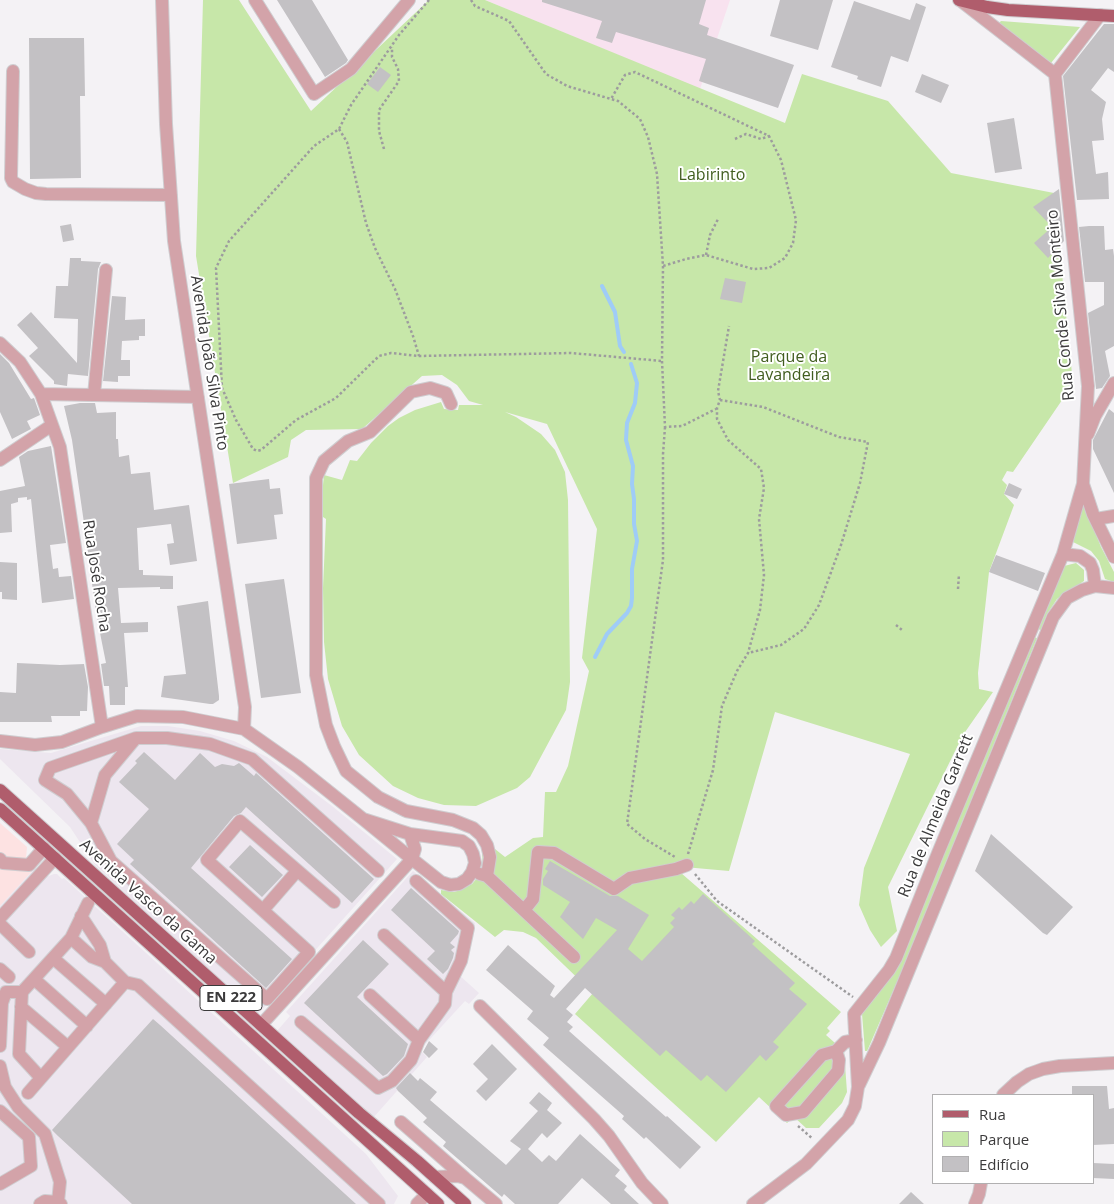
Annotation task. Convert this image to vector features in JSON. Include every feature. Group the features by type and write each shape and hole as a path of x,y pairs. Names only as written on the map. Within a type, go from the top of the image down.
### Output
{"main road":[{"path":"960,0 987,8 1114,16"},
{"name":"Avenida Vasco da Gama","path":"0,790 320,1078 465,1204"},
{"name":"Avenida Vasco da Gama","path":"0,809 438,1204"},
{"path":"310,1088 320,1078"}],"street":[{"name":"Avenida João Silva Pinto","path":"162,0 166,124 174,241 244,707 244,729"},
{"path":"255,0 314,94 351,69 410,0"},
{"path":"960,0 1055,74 1100,15"},
{"path":"13,71 11,178 13,182 36,193 46,194 171,195"},
{"name":"Rua Conde Silva Monteiro","path":"1055,74 1088,386 1083,484 1096,519 1114,557"},
{"path":"94,395 106,270"},
{"name":"Rua José Rocha","path":"0,343 20,362 41,394 60,447 102,726"},
{"path":"1084,444 1095,416 1114,383"},
{"path":"451,404 446,393 430,388 410,392 370,432 348,441 324,461 316,478 316,675 326,725 346,771 378,796 406,811 453,820 473,828 481,835 487,845 490,857 487,876"},
{"path":"41,394 198,397"},
{"path":"0,460 52,425"},
{"name":"Rua de Almeida Garrett","path":"754,1204 806,1164 848,1120 855,1106 858,1087 854,1014 889,970 896,958 1063,554 1083,484"},
{"path":"1096,519 1114,516"},
{"path":"1063,554 1080,556 1090,563 1094,570 1095,586"},
{"name":"Rua de Almeida Garrett","path":"858,1087 879,1043 1053,617 1066,598 1095,586 1114,588"},
{"path":"0,741 35,744 62,742 102,726 137,716 184,717 244,729 298,767 363,819 414,854 441,882 450,885 459,884 467,879 472,872 475,863 473,854 469,846 462,841 410,834 363,819"},
{"path":"91,823 105,775 136,738"},
{"path":"334,902 240,821 207,860 309,952 267,999 111,861 91,823 67,794 45,780 50,768 136,738 167,738 210,744 252,759 378,871"},
{"path":"410,834 414,854"},
{"path":"0,859 3,863 29,865 44,848"},
{"path":"525,909 533,899 538,852 554,852 614,889 630,878 687,865"},
{"path":"261,1025 414,854"},
{"path":"0,918 55,858"},
{"path":"263,910 296,870"},
{"path":"472,872 487,876 525,909 574,957"},
{"path":"301,1022 378,1088 392,1081 411,1060 419,1040 445,1004 446,992 461,961 468,928 416,882"},
{"path":"41,1078 19,1054 22,992 71,938 88,904"},
{"path":"81,916 100,945 105,962"},
{"path":"0,924 29,952"},
{"path":"384,935 446,992"},
{"path":"71,938 92,957 105,962 125,982 138,985 379,1204"},
{"path":"53,958 106,1004"},
{"path":"34,979 87,1026"},
{"path":"28,1093 125,982"},
{"path":"0,1046 2,1003 6,992 22,992"},
{"path":"370,995 419,1040"},
{"path":"480,1006 594,1119 609,1136 642,1183 662,1204"},
{"path":"22,1008 68,1047"},
{"path":"836,1051 839,1066 835,1076 802,1112 786,1115 776,1106 822,1055 836,1051 845,1042 856,1040"},
{"path":"1005,1094 1017,1082 1029,1074 1043,1069 1060,1066 1114,1063"},
{"path":"0,1066 5,1087 18,1108 45,1134 60,1182 59,1203 45,1201 40,1204"},
{"path":"0,1112 29,1137 31,1166 0,1184"},
{"path":"401,1122 496,1204"},
{"path":"435,1178 458,1176 465,1178"},
{"path":"975,1204 981,1184"},
{"path":"417,1204 427,1194"}],"path":[{"path":"429,0 399,35 351,104 339,129 314,146 235,234 229,241 216,268 222,388 236,420 253,449 257,452 261,450 296,420 336,398 379,356 391,352 419,356 571,353 662,361"},
{"path":"471,0 474,6 509,21 546,74 567,86 618,101 640,119 648,137 657,174 663,266 662,361 665,427 663,454 663,560 627,824 645,839 687,865 717,901 853,997"},
{"path":"384,149 379,131 379,110 399,81 398,69 392,56 392,46"},
{"path":"611,99 626,74 636,72 769,136 782,160 796,220 793,243 785,258 769,268 753,269 706,255 663,266"},
{"path":"339,129 347,142 366,223 375,248 395,289 419,356"},
{"path":"735,139 746,134 762,139 769,136"},
{"path":"706,255 710,235 718,219"},
{"path":"687,865 689,852 713,770 722,706 737,671 748,652 760,610 764,574 759,518 764,488 761,469 728,440 717,419 717,408 720,400 718,391 729,326"},
{"path":"720,400 763,407 840,437 868,442 860,483 841,545 819,605 804,630 781,645 748,652"},
{"path":"665,427 682,426 717,408"},
{"path":"958,589 959,574"},
{"path":"896,625 902,630"},
{"path":"786,1115 822,1147"}],"shaded area":[{"path":"485,0 730,0 700,89"},
{"path":"141,726 168,726 200,731 234,741 267,757 332,806 397,859 258,1014 95,865 70,827 0,759 0,749 51,753"},
{"path":"0,823 27,847 26,858 36,867 0,906"},
{"path":"36,867 46,877 57,874 62,879 64,878 366,1154 398,1196 394,1204 0,1204 0,906"},
{"path":"413,871 475,923 459,975 479,993 469,1004 465,1001 420,1050 427,1057 373,1118 277,1031 290,1016 286,1012"}],"green space":[{"name":"Parque da Lavandeira","path":"203,0 239,0 311,111 429,0 485,0 785,123 802,74 888,101 951,173 1054,193 1073,384 1013,472 1007,471 1002,480 1007,485 1004,494 1014,505 989,572 978,673 979,689 993,692 963,735 888,887 897,931 881,947 870,930 859,905 864,868 910,754 775,712 729,871 673,866 841,1012 827,1028 830,1031 826,1035 844,1051 847,1092 842,1103 819,1128 806,1128 794,1117 787,1123 759,1097 716,1142 575,1014 593,993 536,938 523,932 504,930 495,937 441,894 441,890 454,892 472,884 483,867 482,852 495,849 505,857 533,838 543,837 545,792 556,792 568,766 589,671 582,658 597,529 547,424 505,412 541,434 555,450 565,472 568,500 570,682 566,710 530,777 517,788 476,806 444,805 418,798 393,786 359,755 342,726 328,679 324,642 323,588 326,519 320,515 324,475 342,480 350,460 357,461 388,426 415,410 441,402 444,409 458,410 459,405 483,405 469,401 457,385 442,375 422,376 362,429 306,430 291,440 288,457 233,483 196,256"},
{"path":"1001,21 1080,27 1051,63 999,23"},
{"path":"1083,507 1085,507 1101,547 1114,572 1114,582 1105,579 1099,561 1091,551 1073,542"},
{"path":"1076,563 1084,570 1084,581 1057,599 1047,614 1041,630 1037,629 1064,566"},
{"path":"1033,637 1037,638 903,968 868,1049 865,1051 862,1014 895,972"}],"building":[{"path":"277,0 312,0 348,60 346,63 325,77"},
{"path":"542,0 706,0 699,24 709,28 707,35 794,65 778,108 699,81 706,59 616,32 612,43 596,38 602,21 542,2"},
{"path":"780,0 833,0 818,50 770,36"},
{"path":"854,1 910,20 916,3 926,7 908,62 891,56 881,87 857,79 858,76 831,67"},
{"path":"1104,24 1114,24 1114,72 1108,68 1091,90 1106,102 1102,119 1104,140 1092,141 1096,174 1108,172 1109,199 1077,200 1063,76"},
{"path":"29,38 84,38 85,96 80,96 81,178 30,179"},
{"path":"380,67 391,75 378,92 367,84"},
{"path":"922,74 949,85 941,103 915,92"},
{"path":"1014,118 1022,169 995,173 987,123"},
{"path":"1059,189 1064,241 1048,258 1034,243 1052,227 1033,207"},
{"path":"71,224 74,240 63,242 60,226"},
{"path":"1104,226 1105,250 1113,249 1114,256 1114,346 1105,351 1110,376 1102,388 1096,389 1088,313 1104,305 1104,282 1085,282 1079,227"},
{"path":"70,258 81,258 81,261 101,262 98,269 88,376 68,374 67,386 54,384 54,381 29,356 38,348 17,325 31,312 77,363 78,319 54,318 56,286 68,286"},
{"path":"725,278 746,282 742,303 720,299"},
{"path":"112,296 126,297 125,320 145,319 145,336 139,336 139,340 122,341 121,360 130,360 130,376 118,376 118,382 103,381"},
{"path":"0,354 9,363 31,399 34,398 40,415 27,421 31,429 12,439 0,412"},
{"path":"95,403 97,413 116,412 116,439 118,439 119,457 129,455 131,474 150,472 154,510 189,505 197,561 170,565 167,544 174,543 171,524 137,528 139,570 143,570 143,575 173,576 173,589 160,589 160,587 118,588 121,623 148,622 148,632 124,633 128,687 125,687 125,705 110,705 109,686 104,686 101,664 106,663 96,613 72,440 64,406"},
{"path":"1109,409 1114,413 1114,493 1093,449 1093,440"},
{"path":"51,446 66,543 50,545 53,569 58,568 59,577 71,576 74,599 42,603 31,499 27,500 27,497 18,498 18,502 11,504 12,532 0,533 0,491 25,486 19,457 28,451"},
{"path":"269,479 270,489 280,488 283,514 274,515 277,539 237,544 229,484"},
{"path":"1009,483 1022,489 1017,499 1004,494"},
{"path":"996,555 1045,573 1038,591 989,572"},
{"path":"0,562 17,563 17,600 2,599 2,592 0,592"},
{"path":"284,579 301,693 261,698 245,584"},
{"path":"208,601 219,700 210,704 161,697 164,676 186,674 177,606"},
{"path":"17,663 84,664 88,687 87,711 80,711 80,716 51,716 52,722 0,722 0,692 16,693"},
{"path":"144,752 175,780 200,753 215,767 222,764 234,766 239,763 254,776 256,773 374,879 352,903 246,807 241,813 234,816 191,868 292,959 266,988 130,864 134,860 117,844 149,809 119,782 137,763 135,761"},
{"path":"991,834 1073,907 1047,935 975,871"},
{"path":"250,845 283,875 262,897 229,867"},
{"path":"550,861 610,896 618,896 649,915 628,949 642,961 674,927 670,923 675,918 671,915 679,907 682,910 691,901 694,904 703,894 755,941 752,944 795,983 789,989 807,1004 773,1042 779,1047 766,1061 760,1055 726,1092 707,1075 701,1081 666,1050 660,1056 585,988 566,1009 573,1015 567,1022 573,1027 569,1031 701,1147 680,1169 646,1137 644,1139 622,1119 624,1116 543,1045 549,1038 527,1019 533,1011 486,970 508,945 555,986 550,995 554,998 617,930 596,918 583,939 560,917 570,902 543,885 543,879 548,871 545,869"},
{"path":"411,888 459,931 450,943 455,947 451,950 454,953 453,958 448,969 443,974 427,959 435,951 391,910"},
{"path":"363,940 389,964 357,997 408,1044 404,1056 383,1076 304,1003"},
{"path":"153,1019 356,1204 132,1204 52,1130"},
{"path":"429,1041 438,1049 429,1058 423,1052"},
{"path":"492,1044 517,1069 486,1101 476,1091 488,1079 473,1064"},
{"path":"410,1073 418,1081 420,1078 437,1092 430,1100 506,1165 521,1149 510,1141 538,1111 529,1103 539,1092 552,1103 547,1110 562,1123 547,1138 542,1133 528,1149 542,1162 549,1155 556,1161 580,1134 620,1170 615,1176 627,1186 624,1190 639,1204 611,1204 582,1178 558,1204 515,1204 504,1194 502,1197 443,1146 446,1142 423,1122 427,1118 398,1091 396,1088"},
{"path":"1072,1086 1107,1086 1109,1109 1114,1108 1114,1144 1094,1145 1094,1094 1072,1094"},
{"path":"1094,1163 1114,1164 1114,1179 1094,1178"},
{"path":"911,1192 924,1204 899,1204"}],"waterway":[{"path":"602,286 615,312 620,346 624,352"},
{"path":"595,657 607,634 627,613 631,606 632,598 632,569 637,541 634,524 633,466 626,440 627,423 635,403 637,383 631,364"}],"park label":[{"name":"Labirinto","path":"712,175"}]}
